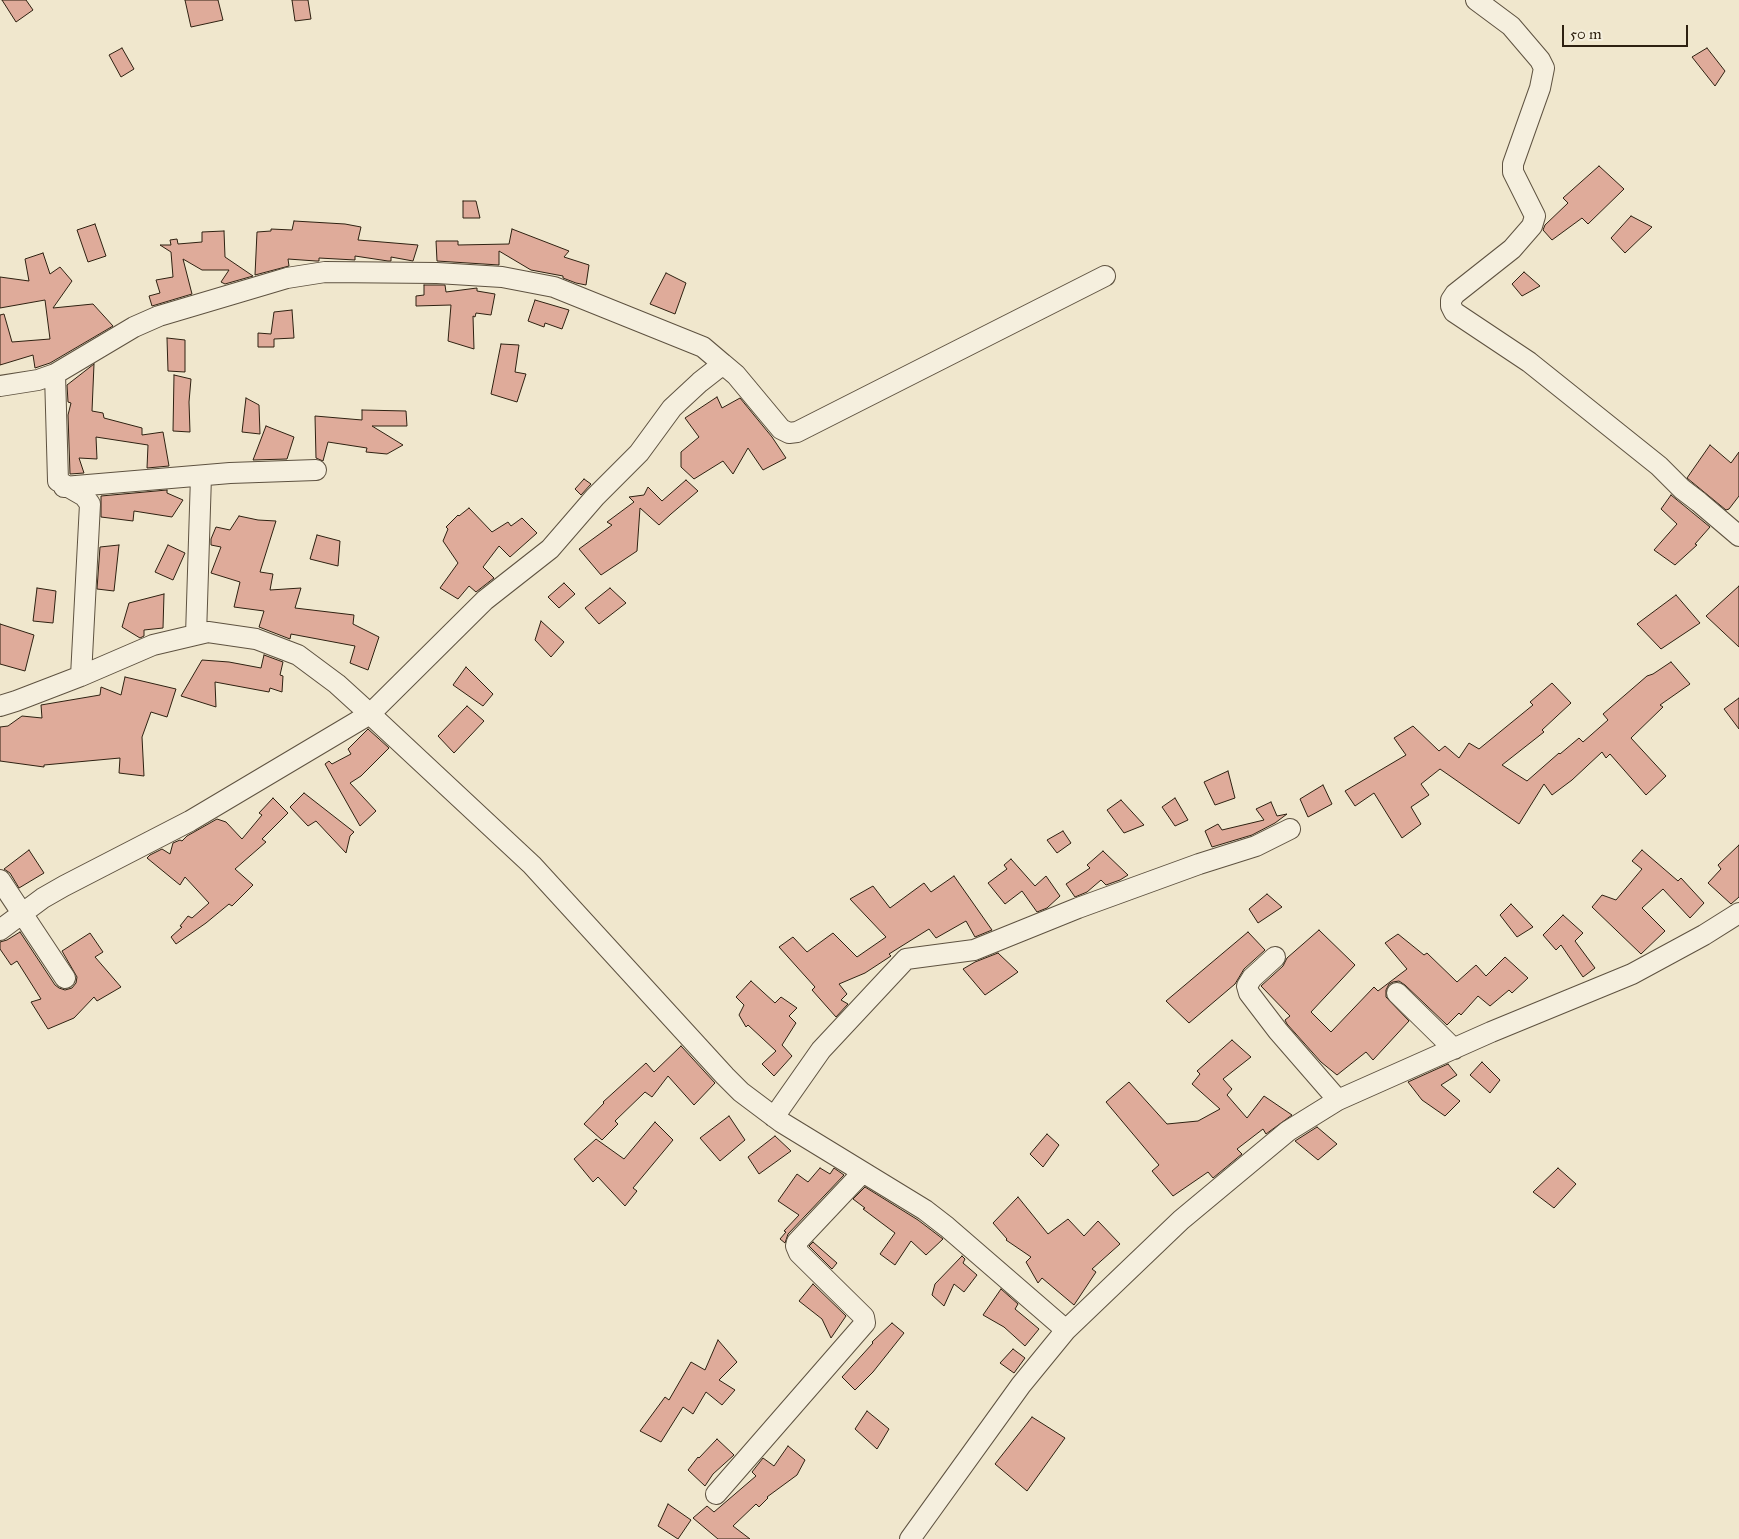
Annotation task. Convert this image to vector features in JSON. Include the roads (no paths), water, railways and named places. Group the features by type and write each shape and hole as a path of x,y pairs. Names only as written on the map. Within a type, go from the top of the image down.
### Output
{"street":[{"path":"1476,0 1511,26 1540,60 1544,68 1540,88 1513,164 1515,179 1534,211 1535,221 1512,249 1455,294 1451,300 1451,306 1454,312 1529,362 1659,466 1682,489 1739,536"},
{"path":"0,386 38,380 55,374 134,327 159,316 287,278 325,272 437,273 502,277 554,287 703,347 736,375 781,429 789,433 797,432 1105,276"},
{"path":"0,930 43,898 87,873 190,821 370,714 485,600 550,549 603,488 638,452 672,408 723,364"},
{"path":"55,374 58,482 84,496 90,504 81,676"},
{"path":"64,486 316,470"},
{"path":"196,635 201,476"},
{"path":"0,706 81,676 153,645 208,632 256,639 298,655 337,684 532,865 724,1076 753,1103 912,1201 941,1222 1066,1330"},
{"path":"774,1117 821,1050 906,959 974,950 1078,908 1199,864 1256,846 1290,829"},
{"path":"0,880 65,978"},
{"path":"910,1539 1021,1385 1066,1330 1181,1220 1288,1131 1338,1100 1454,1048 1632,974 1704,935 1739,913"},
{"path":"1275,957 1252,978 1247,986 1249,993 1278,1031 1338,1100"},
{"path":"1397,993 1454,1048"},
{"path":"716,1494 865,1324 864,1317 796,1250 797,1242 863,1172"}]}
